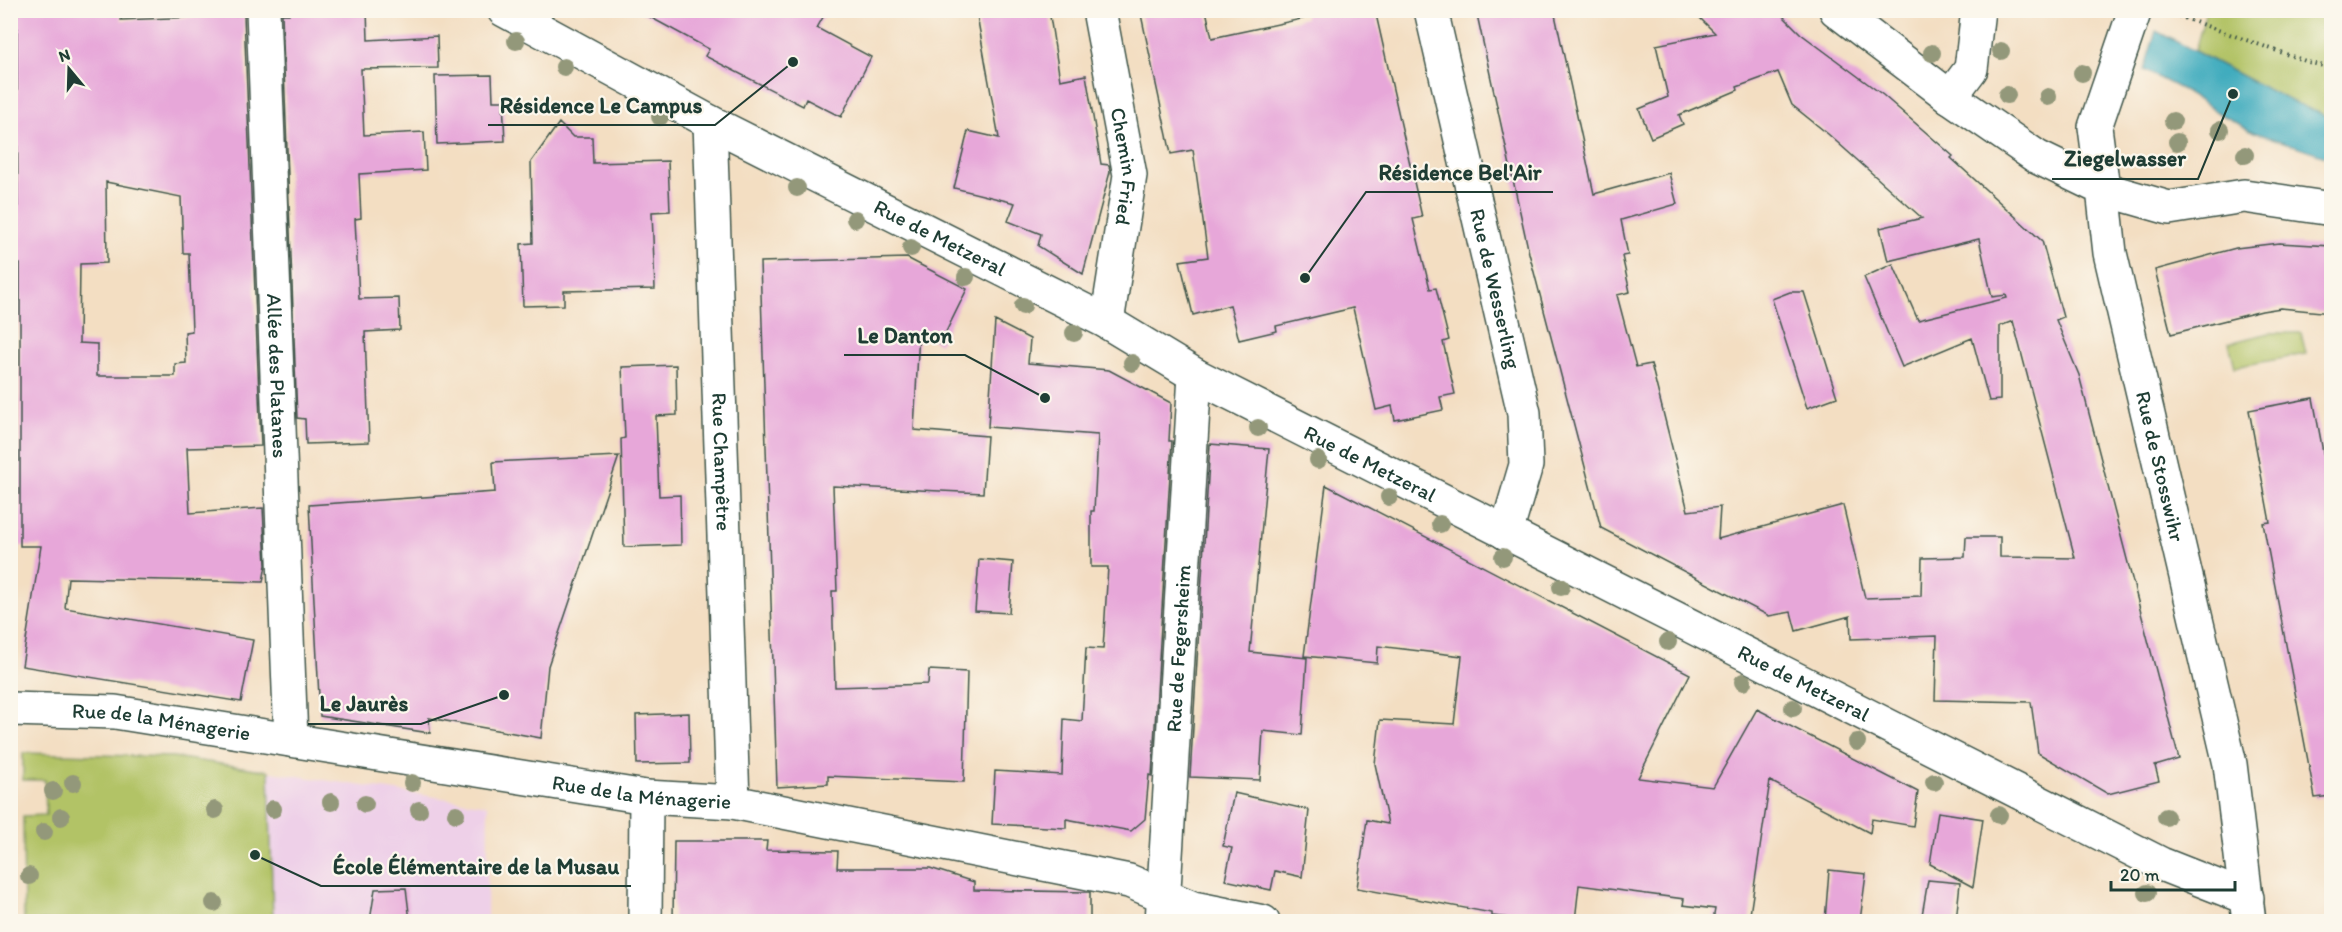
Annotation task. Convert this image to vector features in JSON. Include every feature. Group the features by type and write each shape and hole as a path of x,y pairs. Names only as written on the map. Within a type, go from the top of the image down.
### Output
{"street":[{"name":"Allée des Platanes","path":"263,10 291,740"},
{"name":"Rue de Metzeral","path":"504,10 710,122 1107,322 1195,375 2248,910"},
{"name":"Chemin Fried","path":"1099,10 1130,175 1107,322"},
{"name":"Rue de Wesserling","path":"1431,10 1524,413 1526,465 1506,533"},
{"path":"1836,10 1950,97 2037,157 2103,189 2169,208 2244,196 2331,209"},
{"path":"1950,97 1971,69 1978,10"},
{"name":"Rue de Stosswihr","path":"2135,10 2095,127 2110,253 2230,764 2248,910"},
{"name":"Rue Champêtre","path":"710,122 733,802"},
{"name":"Rue de Fegersheim","path":"1163,909 1195,375"},
{"name":"Rue de la Ménagerie","path":"10,709 115,712 646,797 733,802 1129,881 1163,909 1193,908 1263,921"},
{"path":"645,921 646,797"}],"path":[{"path":"2164,10 2311,63 2331,68"}],"shaded area":[{"path":"23,753 173,757 488,805 487,921 24,921 23,816 46,815 45,780 23,780"}],"green space":[{"path":"2308,10 2331,14 2331,118 2282,97 2195,51 2206,11"},
{"path":"2269,333 2301,333 2306,354 2235,367 2229,343"},
{"path":"23,753 173,757 269,771 273,921 24,921 23,816 46,815 45,780 23,780"}],"water":[{"path":"2156,31 2282,97 2331,118 2331,158 2254,132 2185,91 2144,70"}],"building":[{"path":"17,10 121,10 121,20 244,15 261,446 187,448 190,513 263,508 266,565 263,582 68,578 65,608 253,640 241,702 22,666 41,546 20,546 20,264 18,264","holes":["106,182 181,197 183,253 189,253 192,331 185,332 186,363 175,364 175,376 97,376 97,344 79,343 80,264 107,263"]},
{"path":"289,10 367,10 368,40 437,36 438,68 361,69 364,135 424,132 426,170 359,174 361,218 355,219 359,299 399,298 400,330 365,332 369,442 306,444 305,419 297,418 282,14 289,14"},
{"path":"637,10 827,10 817,28 871,57 841,117 806,99 803,106 705,56 709,49"},
{"path":"976,10 1049,10 1060,80 1086,75 1101,164 1109,165 1110,172 1083,274 1038,246 1041,234 1008,221 1015,203 954,188 968,131 999,138"},
{"path":"1140,10 1206,10 1212,38 1306,18 1304,10 1375,10 1422,217 1413,219 1430,289 1436,288 1449,340 1443,342 1455,394 1440,397 1443,410 1395,420 1392,406 1376,410 1353,308 1276,326 1277,331 1239,340 1230,305 1193,315 1180,261 1208,257 1193,150 1171,154"},
{"path":"1476,10 1554,10 1594,194 1669,173 1677,204 1621,220 1628,255 1622,256 1630,292 1617,295 1636,367 1651,364 1688,511 1720,507 1718,539 1843,505 1865,598 1921,596 1922,558 1965,557 1966,537 2000,537 2000,557 2075,558 2013,321 2000,326 2000,400 1989,401 1972,338 1902,367 1864,277 1893,264 1918,320 2007,298 2006,295 1992,297 1979,239 1888,261 1880,228 1922,218 1792,105 1778,72 1737,87 1738,90 1679,115 1683,124 1651,138 1639,109 1668,97 1656,45 1715,33 1692,10 1777,10 1801,34 1883,95 1953,156 1951,158 2042,241 2063,317 2056,320 2079,375 2179,759 2155,766 2159,781 2108,794 2038,753 2031,702 1935,700 1937,636 1851,639 1850,616 1796,631 1791,612 1769,616 1601,528 1529,253"},
{"path":"492,75 493,101 503,101 505,141 437,144 435,76"},
{"path":"559,123 573,137 592,137 593,163 668,161 670,211 652,212 655,289 564,291 564,305 523,306 521,244 533,243 531,162"},
{"path":"2279,243 2331,246 2331,313 2281,308 2171,334 2155,270 2236,248"},
{"path":"907,258 967,289 940,344 919,333 914,430 987,436 983,493 833,486 837,591 832,591 835,687 928,684 929,670 967,672 964,782 828,776 828,784 777,787 760,262"},
{"path":"1790,292 1804,292 1837,397 1807,408 1772,299"},
{"path":"995,321 1030,339 1028,363 1109,370 1171,403 1169,441 1172,441 1152,776 1149,775 1145,819 1131,831 1066,819 1066,828 992,824 995,771 1062,775 1064,719 1082,721 1086,648 1103,649 1108,567 1091,567 1091,511 1094,511 1098,435 988,427"},
{"path":"676,365 677,415 656,416 659,496 680,495 681,545 624,547 621,439 625,438 622,367"},
{"path":"2313,398 2331,495 2331,796 2315,798 2263,523 2270,522 2249,410"},
{"path":"1210,444 1269,449 1250,652 1307,658 1302,735 1263,731 1260,780 1190,777"},
{"path":"619,456 548,666 541,738 429,718 430,733 320,716 309,505 495,492 493,462"},
{"path":"1326,485 1690,674 1638,778 1713,787 1757,709 1918,792 1913,826 1872,819 1870,833 1770,781 1749,921 1713,921 1715,909 1683,905 1684,899 1579,885 1575,921 1537,921 1492,916 1492,913 1357,888 1367,820 1388,824 1375,764 1380,720 1454,724 1462,656 1378,646 1377,663 1304,656"},
{"path":"979,559 1013,562 1009,613 975,611"},
{"path":"689,713 690,763 637,764 636,715"},
{"path":"1234,793 1309,810 1302,877 1275,871 1271,890 1225,880 1232,848 1223,846"},
{"path":"1938,812 1983,819 1973,887 1930,864"},
{"path":"674,841 767,841 766,850 838,851 837,868 930,868 974,882 974,890 1090,892 1090,921 673,921"},
{"path":"1829,870 1866,874 1860,921 1825,921"},
{"path":"1928,880 1960,883 1956,921 1921,921"},
{"path":"406,888 410,921 370,921 375,889"}],"place":[{"name":"Résidence Le Campus","path":"793,62"},
{"name":"Ziegelwasser","path":"2233,94"},
{"name":"Résidence Bel'Air","path":"1305,278"},
{"name":"Le Danton","path":"1045,398"},
{"name":"Le Jaurès","path":"504,695"},
{"name":"École Élémentaire de la Musau","path":"255,855"}]}
